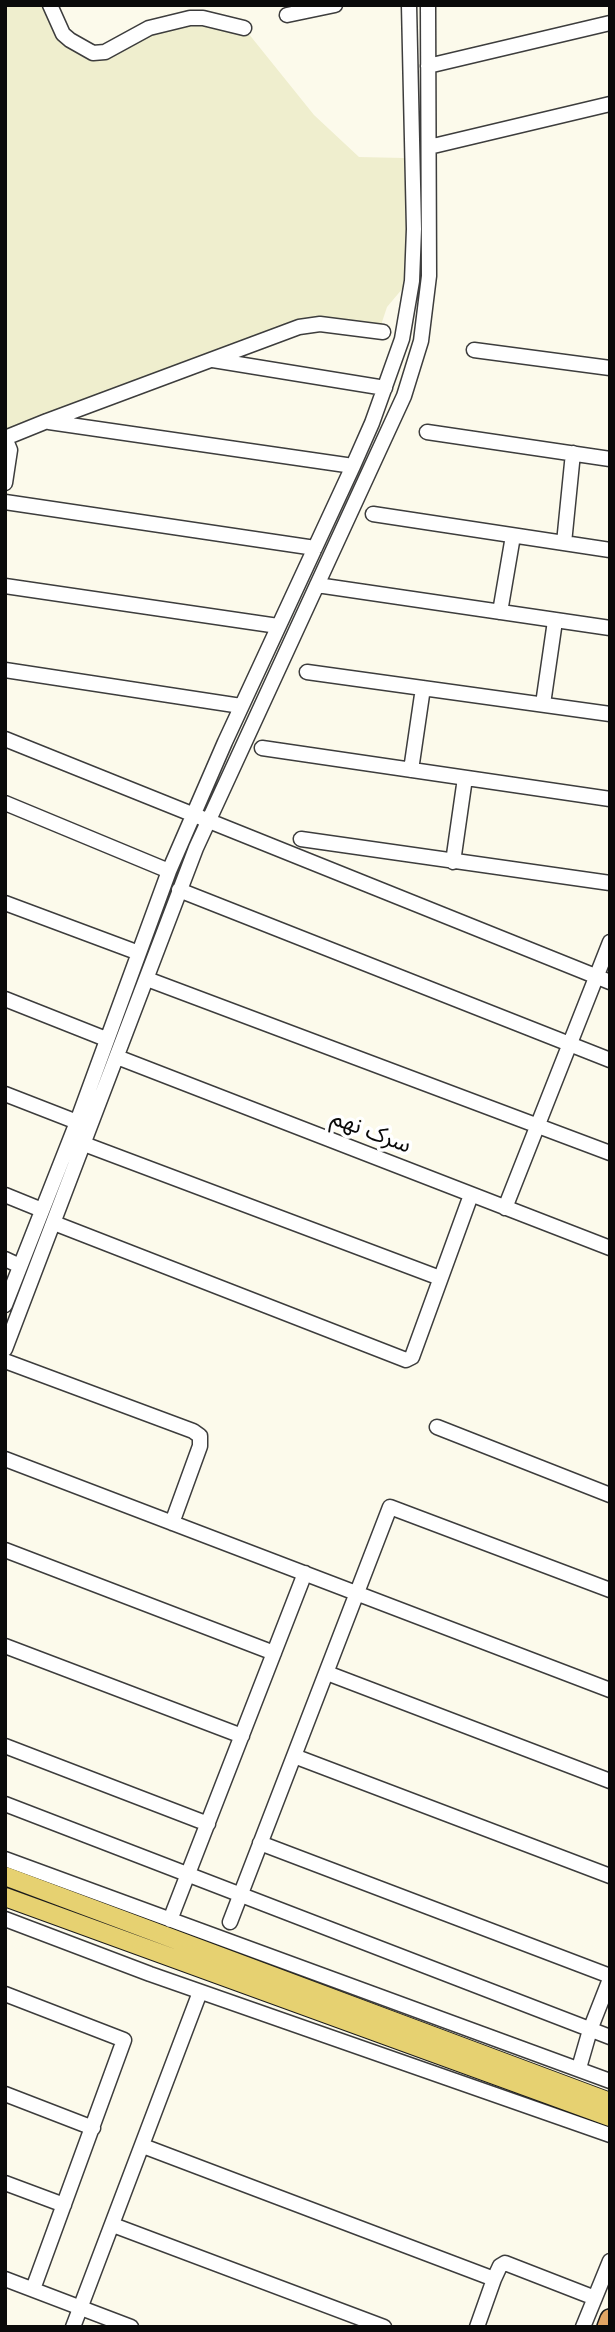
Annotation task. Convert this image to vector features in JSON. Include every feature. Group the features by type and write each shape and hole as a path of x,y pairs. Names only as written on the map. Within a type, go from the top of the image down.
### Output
{"highway":[{"path":"607,2327 610,2319"}],"main road":[{"path":"5,1876 610,2102"},
{"path":"5,1897 610,2117"}],"street":[{"path":"50,5 63,34 93,52 104,52 149,28 190,18 203,18 244,28"},
{"path":"287,15 335,5"},
{"path":"5,1305 77,1122 169,871 278,626 353,466 402,339 412,281 414,229 409,5"},
{"path":"5,1349 9,1328 54,1223 207,821 404,396 421,341 429,276 428,5"},
{"path":"428,65 610,23"},
{"path":"429,147 610,104"},
{"path":"5,482 10,450 5,438 47,421 299,327 320,324 383,332"},
{"path":"474,350 610,368"},
{"path":"212,359 385,388"},
{"path":"47,421 353,466"},
{"path":"428,432 610,459"},
{"path":"564,543 573,453"},
{"path":"5,502 315,548"},
{"path":"373,514 610,550"},
{"path":"500,612 513,536"},
{"path":"317,585 610,628"},
{"path":"5,586 278,626"},
{"path":"543,704 555,621"},
{"path":"5,670 242,706"},
{"path":"307,672 610,714"},
{"path":"411,770 423,688"},
{"path":"5,739 603,979"},
{"path":"261,748 610,799"},
{"path":"453,862 465,778"},
{"path":"5,803 169,871"},
{"path":"301,839 610,883"},
{"path":"179,890 610,1060"},
{"path":"5,903 139,953"},
{"path":"505,1208 570,1044 603,979 610,942"},
{"path":"147,979 610,1153"},
{"path":"5,999 106,1039"},
{"name":"سرک نهم","path":"117,1057 610,1248"},
{"path":"5,1094 77,1122"},
{"path":"84,1144 440,1278"},
{"path":"5,1195 42,1210"},
{"path":"54,1223 406,1360 412,1357 471,1195"},
{"path":"5,1259 20,1266"},
{"path":"5,1361 193,1430 200,1436 200,1446 172,1523"},
{"path":"437,1427 610,1495"},
{"path":"5,1459 610,1690"},
{"path":"229,1922 388,1509 392,1507 610,1590"},
{"path":"5,1550 274,1653"},
{"path":"170,1920 304,1573"},
{"path":"5,1646 242,1736"},
{"path":"327,1673 610,1781"},
{"path":"5,1746 208,1824"},
{"path":"294,1756 610,1876"},
{"path":"5,1804 610,2037"},
{"path":"260,1843 610,1978 579,2068"},
{"path":"5,1859 610,2081"},
{"path":"5,1919 200,1992 610,2135"},
{"path":"73,2327 200,1992"},
{"path":"5,1994 124,2040 33,2289"},
{"path":"5,2094 93,2128"},
{"path":"143,2146 494,2279"},
{"path":"5,2183 64,2206"},
{"path":"113,2225 383,2327"},
{"path":"583,2327 610,2261"},
{"path":"477,2327 499,2266 505,2263 595,2298"},
{"path":"5,2279 131,2327"}],"green space":[{"path":"5,5 50,5 63,34 93,53 190,18 244,28 314,115 359,157 404,158 408,282 387,307 382,322 383,332 320,324 5,438"}]}
